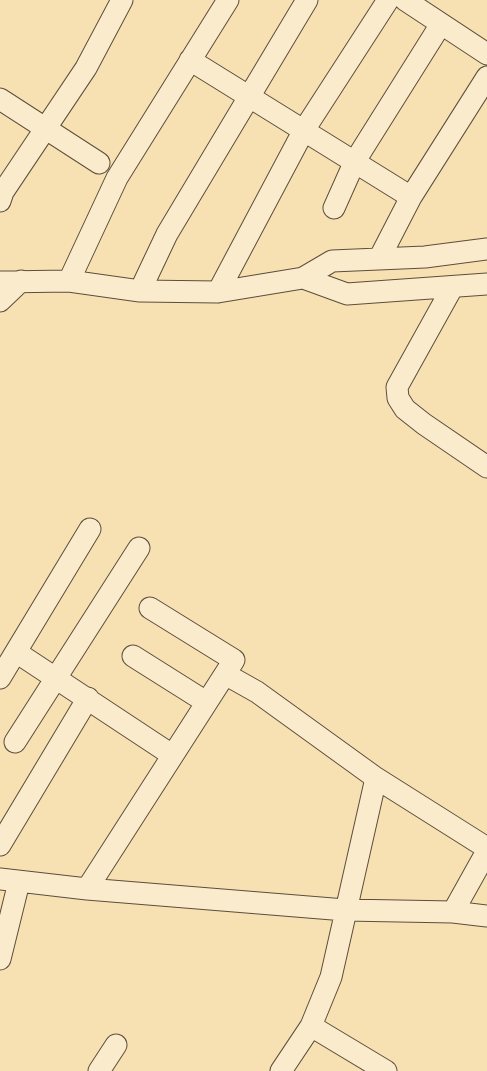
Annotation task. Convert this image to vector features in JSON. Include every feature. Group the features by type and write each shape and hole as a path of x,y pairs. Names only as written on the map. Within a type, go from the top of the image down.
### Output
{"street":[{"path":"0,201 2,192 86,68 122,0"},
{"path":"69,281 117,178 228,0"},
{"path":"140,291 167,234 307,0"},
{"path":"218,292 304,130 388,0"},
{"path":"405,0 487,54"},
{"path":"334,208 355,161 441,24"},
{"path":"190,60 411,197"},
{"path":"379,259 411,197 487,78"},
{"path":"0,99 99,163"},
{"path":"0,301 10,281 69,281 140,291 218,292 304,278 332,261 425,257 487,249"},
{"path":"304,278 347,294 487,284"},
{"path":"452,288 397,388 398,398 405,409 424,424 487,467"},
{"path":"0,678 90,529"},
{"path":"15,742 58,678 139,548"},
{"path":"87,889 234,660 150,608"},
{"path":"16,652 172,755"},
{"path":"133,656 206,702"},
{"path":"225,674 257,692 376,778 487,850 453,912"},
{"path":"0,845 88,698"},
{"path":"282,1071 311,1026 331,977 376,778"},
{"path":"0,959 10,880 87,889 345,910 453,912 487,916"},
{"path":"311,1026 386,1071"},
{"path":"99,1071 116,1045"}]}
